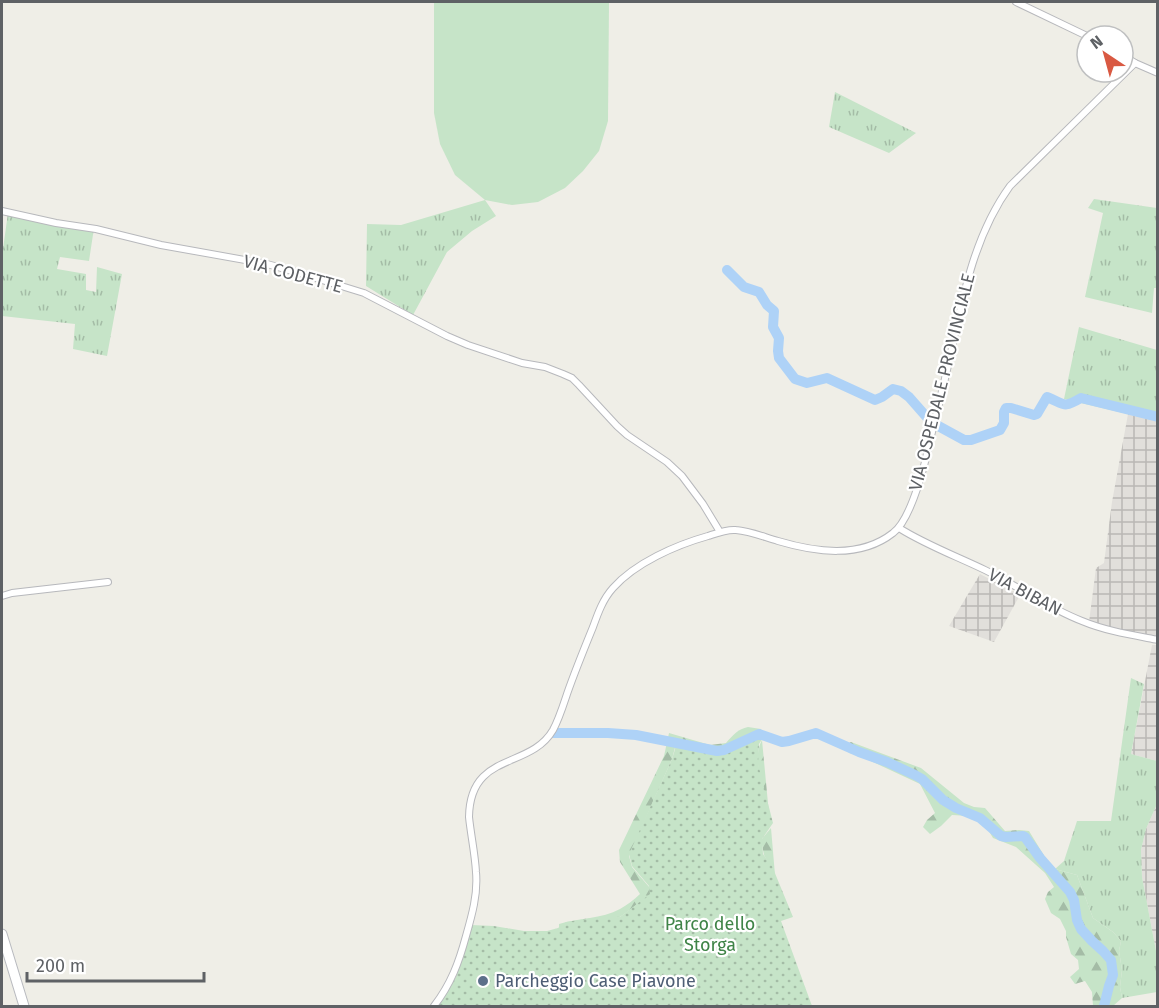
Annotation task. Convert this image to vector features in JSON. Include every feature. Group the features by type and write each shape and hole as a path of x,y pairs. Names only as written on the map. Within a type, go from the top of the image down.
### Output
{"street":[{"path":"1016,2 1075,30"},
{"path":"1135,63 1158,73"},
{"name":"VIA OSPEDALE PROVINCIALE","path":"899,528 921,477 969,275 988,223 1010,186 1113,84"},
{"name":"VIA CODETTE","path":"2,211 56,224 96,229 161,245 267,264 296,272 364,293 447,336 480,349 522,363 545,367 572,378 627,435 667,462 682,476 704,504 720,532"},
{"path":"434,1006 446,990 461,957 476,899 476,872 469,817 474,790 490,771 540,746 554,729 600,609 612,589 652,559 674,548 720,532 734,530 748,532 794,546 845,551 875,544 899,528"},
{"name":"VIA BIBAN","path":"899,528 925,543 1004,579 1081,621 1115,632 1158,640"},
{"path":"2,596 108,582"},
{"path":"2,934 23,1003"}],"shaded area":[{"path":"1128,414 1158,421 1157,637 1089,622 1096,568 1104,563 1112,502"},
{"path":"980,574 1020,595 994,642 949,626"},
{"path":"1152,645 1157,645 1157,761 1131,754"},
{"path":"1157,804 1157,956 1142,877 1141,850 1146,829"}],"green space":[{"path":"434,2 609,2 608,121 599,151 565,188 538,202 512,205 485,200 455,175 440,144 434,113"},
{"path":"835,92 916,133 889,153 829,127"},
{"path":"1094,199 1157,208 1157,288 1154,288 1152,313 1085,297 1103,213 1088,208"},
{"path":"485,200 496,216 472,231 447,252 413,315 366,286 367,224 401,225"},
{"path":"8,213 94,228 89,261 60,257 57,269 86,274 86,290 96,292 97,267 122,274 107,356 73,349 75,324 2,316 2,256"},
{"path":"1079,327 1157,350 1157,421 1064,399"},
{"path":"1131,678 1144,684 1131,754 1157,761 1157,804 1146,829 1141,850 1142,877 1157,956 1157,992 1122,998 1119,951 1121,941 1113,932 1093,918 1077,875 1055,869 1064,861 1077,821 1111,821"},
{"path":"748,727 761,729 762,733 737,745 720,747 677,740 672,759 629,856 632,867 650,888 650,895 620,917 559,930 559,924 598,917 620,909 640,894 620,862 619,850 664,756 669,733 710,745 726,743 738,731"},
{"name":"Parco dello Storga","path":"760,734 764,736 759,744 758,764 773,823 762,839 763,854 772,866 793,917 781,921 812,1006 437,1006 456,977 471,925 524,931 547,931 558,928 566,922 620,917 650,894 649,886 632,866 629,854 677,743 719,752"},
{"path":"762,740 769,814 758,766"},
{"path":"851,742 921,768 964,803 985,808 1005,831 1029,831 1048,862 1055,869 1077,875 1093,918 1113,932 1121,941 1119,951 1122,998 1113,1006 1093,1006 1092,992 1085,981 1075,984 1070,977 1079,969 1078,960 1071,954 1066,931 1060,919 1051,913 1045,899 1054,887 1045,873 1016,847 993,838 987,828 969,816 952,815 930,834 923,827 935,813 920,784 849,753 845,745"},
{"path":"771,828 775,875 764,855 761,840"}],"waterway":[{"path":"727,270 744,287 759,292 774,311 773,327 779,338 779,358 795,379 807,383 827,378 875,400 893,389 901,391 931,422 964,440 971,440 1000,430 1004,423 1006,408 1037,414 1047,397 1067,404 1081,398 1158,417"},
{"path":"553,733 636,735 717,751 759,734 782,742 816,733 915,775 943,800 980,818 1001,836 1025,837 1070,892 1081,929 1111,960 1113,975 1104,1006"}],"place":[{"name":"Parcheggio Case Piavone","path":"483,981"}]}
